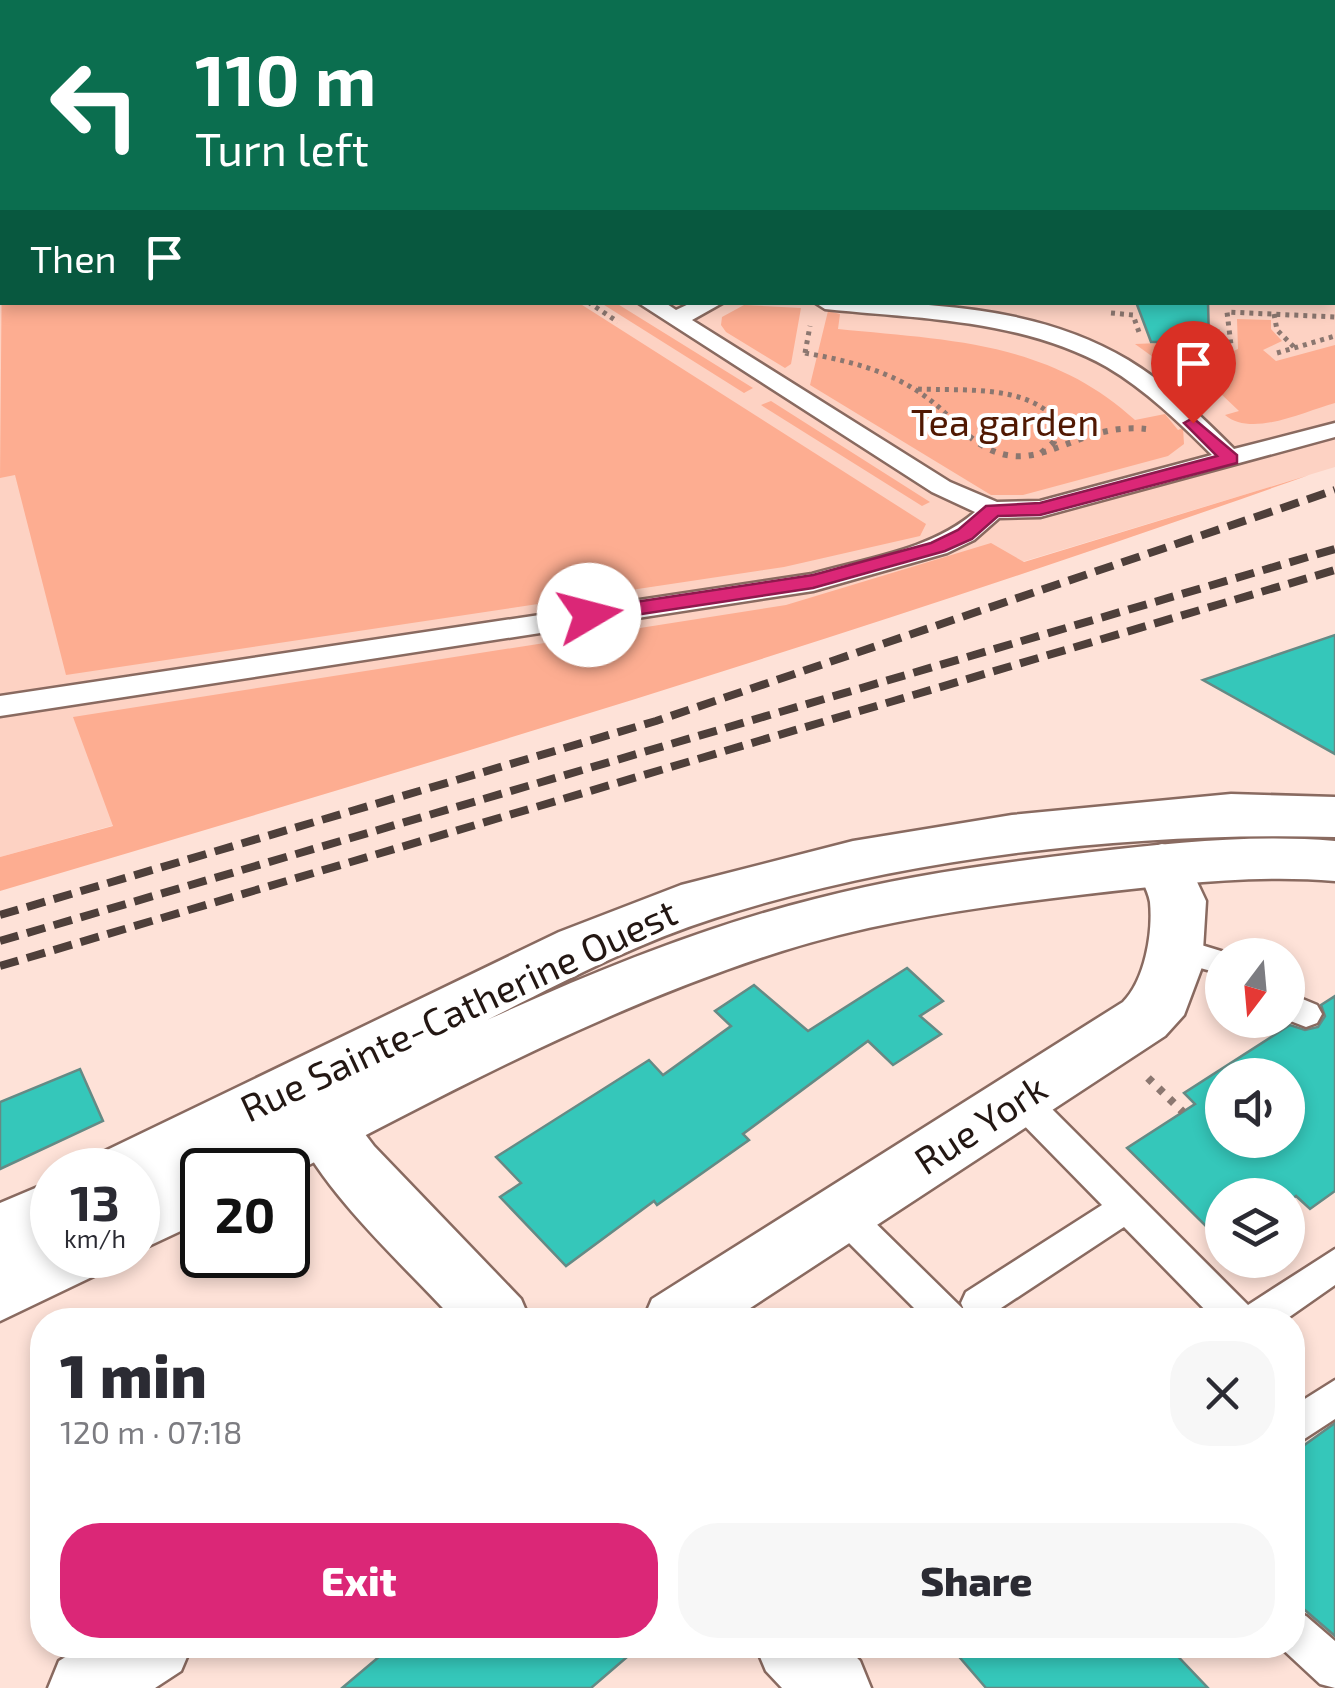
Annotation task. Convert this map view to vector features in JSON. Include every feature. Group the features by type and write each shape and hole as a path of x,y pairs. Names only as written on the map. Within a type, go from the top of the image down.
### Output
{"main road":[{"name":"Rue Sainte-Catherine Ouest","path":"160,1154 580,948 700,900 853,860 1012,834 1231,814 1290,813 1335,818"},
{"name":"Rue Sainte-Catherine Ouest","path":"284,1148 550,1019 698,957 765,935 910,899 1162,864 1261,856 1335,861"},
{"name":"Rue York","path":"695,1308 1144,1019 1199,955 1162,864"},
{"path":"324,1128 352,1165 485,1308"},
{"path":"0,1234 30,1219"},
{"path":"0,1292 30,1277"},
{"path":"86,1688 133,1658"},
{"path":"806,1658 833,1688"}],"lane":[{"path":"653,305 941,487 992,510 1040,509 1335,430"},
{"path":"675,319 707,305"},
{"path":"855,305 966,316 1080,346 1118,364 1153,389 1230,459"},
{"path":"0,706 813,582 938,547 965,534 992,510"},
{"path":"1020,1100 1227,1308"},
{"path":"971,1308 1128,1207"},
{"path":"842,1214 960,1308"},
{"path":"1274,1308 1335,1266"},
{"path":"1305,1420 1335,1397"},
{"path":"1305,1642 1335,1669"}],"path":[{"path":"1168,372 1231,345 1228,312 1335,317"},
{"path":"1111,314 1133,315 1142,341"},
{"path":"1274,314 1277,330 1294,348"},
{"path":"810,324 805,353 868,366 917,389 978,447 1005,456 1036,456 1069,448 1115,427 1142,428 1158,434"},
{"path":"1278,353 1335,336"},
{"path":"917,389 1009,395 1036,402 1059,424 1054,442 1036,456"},
{"path":"1143,1074 1183,1112"}],"shaded area":[{"path":"0,305 1335,305 1335,467 627,682 0,857"}],"green space":[{"path":"2,305 582,305 926,524 920,536 784,567 66,675 15,475 0,478"},
{"path":"604,305 619,305 753,388 744,393"},
{"path":"744,305 801,308 791,364 785,368 726,332 721,325 722,317"},
{"name":"Tea garden","path":"828,311 840,314 838,329 957,342 1032,359 1102,394 1135,420 1165,414 1178,430 1183,428 1184,444 1168,456 1023,495 991,495 810,385"},
{"path":"1237,319 1271,320 1271,329 1282,341 1263,350 1276,361 1335,345 1335,403 1279,421 1249,424 1225,415 1239,411 1201,375 1178,375 1238,349"},
{"path":"1209,329 1220,329 1220,342 1164,365 1135,344 1208,341"},
{"path":"771,401 930,502 922,506 761,405"},
{"path":"1309,475 821,640 0,891 0,857 113,826 73,717 786,605 991,543 1024,562"}],"building":[{"path":"1137,305 1208,305 1209,342 1151,342"},
{"path":"1335,635 1335,754 1203,680"},
{"path":"907,968 943,1001 920,1016 941,1034 893,1065 868,1041 743,1134 749,1140 657,1205 654,1201 566,1266 500,1197 521,1183 496,1157 649,1060 663,1075 731,1026 715,1011 754,985 808,1031"},
{"path":"1335,996 1335,1191 1310,1209 1305,1204 1305,1178 1205,1178 1205,1225 1127,1148 1195,1104 1184,1093 1205,1080 1205,1158 1305,1158 1305,1058 1239,1058 1270,1038 1305,1038 1305,1030 1318,1027 1325,1016 1321,1005"},
{"path":"80,1069 103,1121 45,1148 30,1148 30,1155 0,1169 0,1102"},
{"path":"1335,1423 1335,1636 1305,1610 1305,1445"},
{"path":"378,1658 626,1658 591,1688 342,1688"},
{"path":"960,1658 1179,1658 1208,1688 986,1688"}],"railway":[{"path":"0,915 656,721 1335,490"},
{"path":"0,941 1335,549"},
{"path":"0,966 1335,570"}],"route":[{"path":"589,615 813,582 938,547 965,534 992,510 1040,509 1230,459 1193,423"}]}
